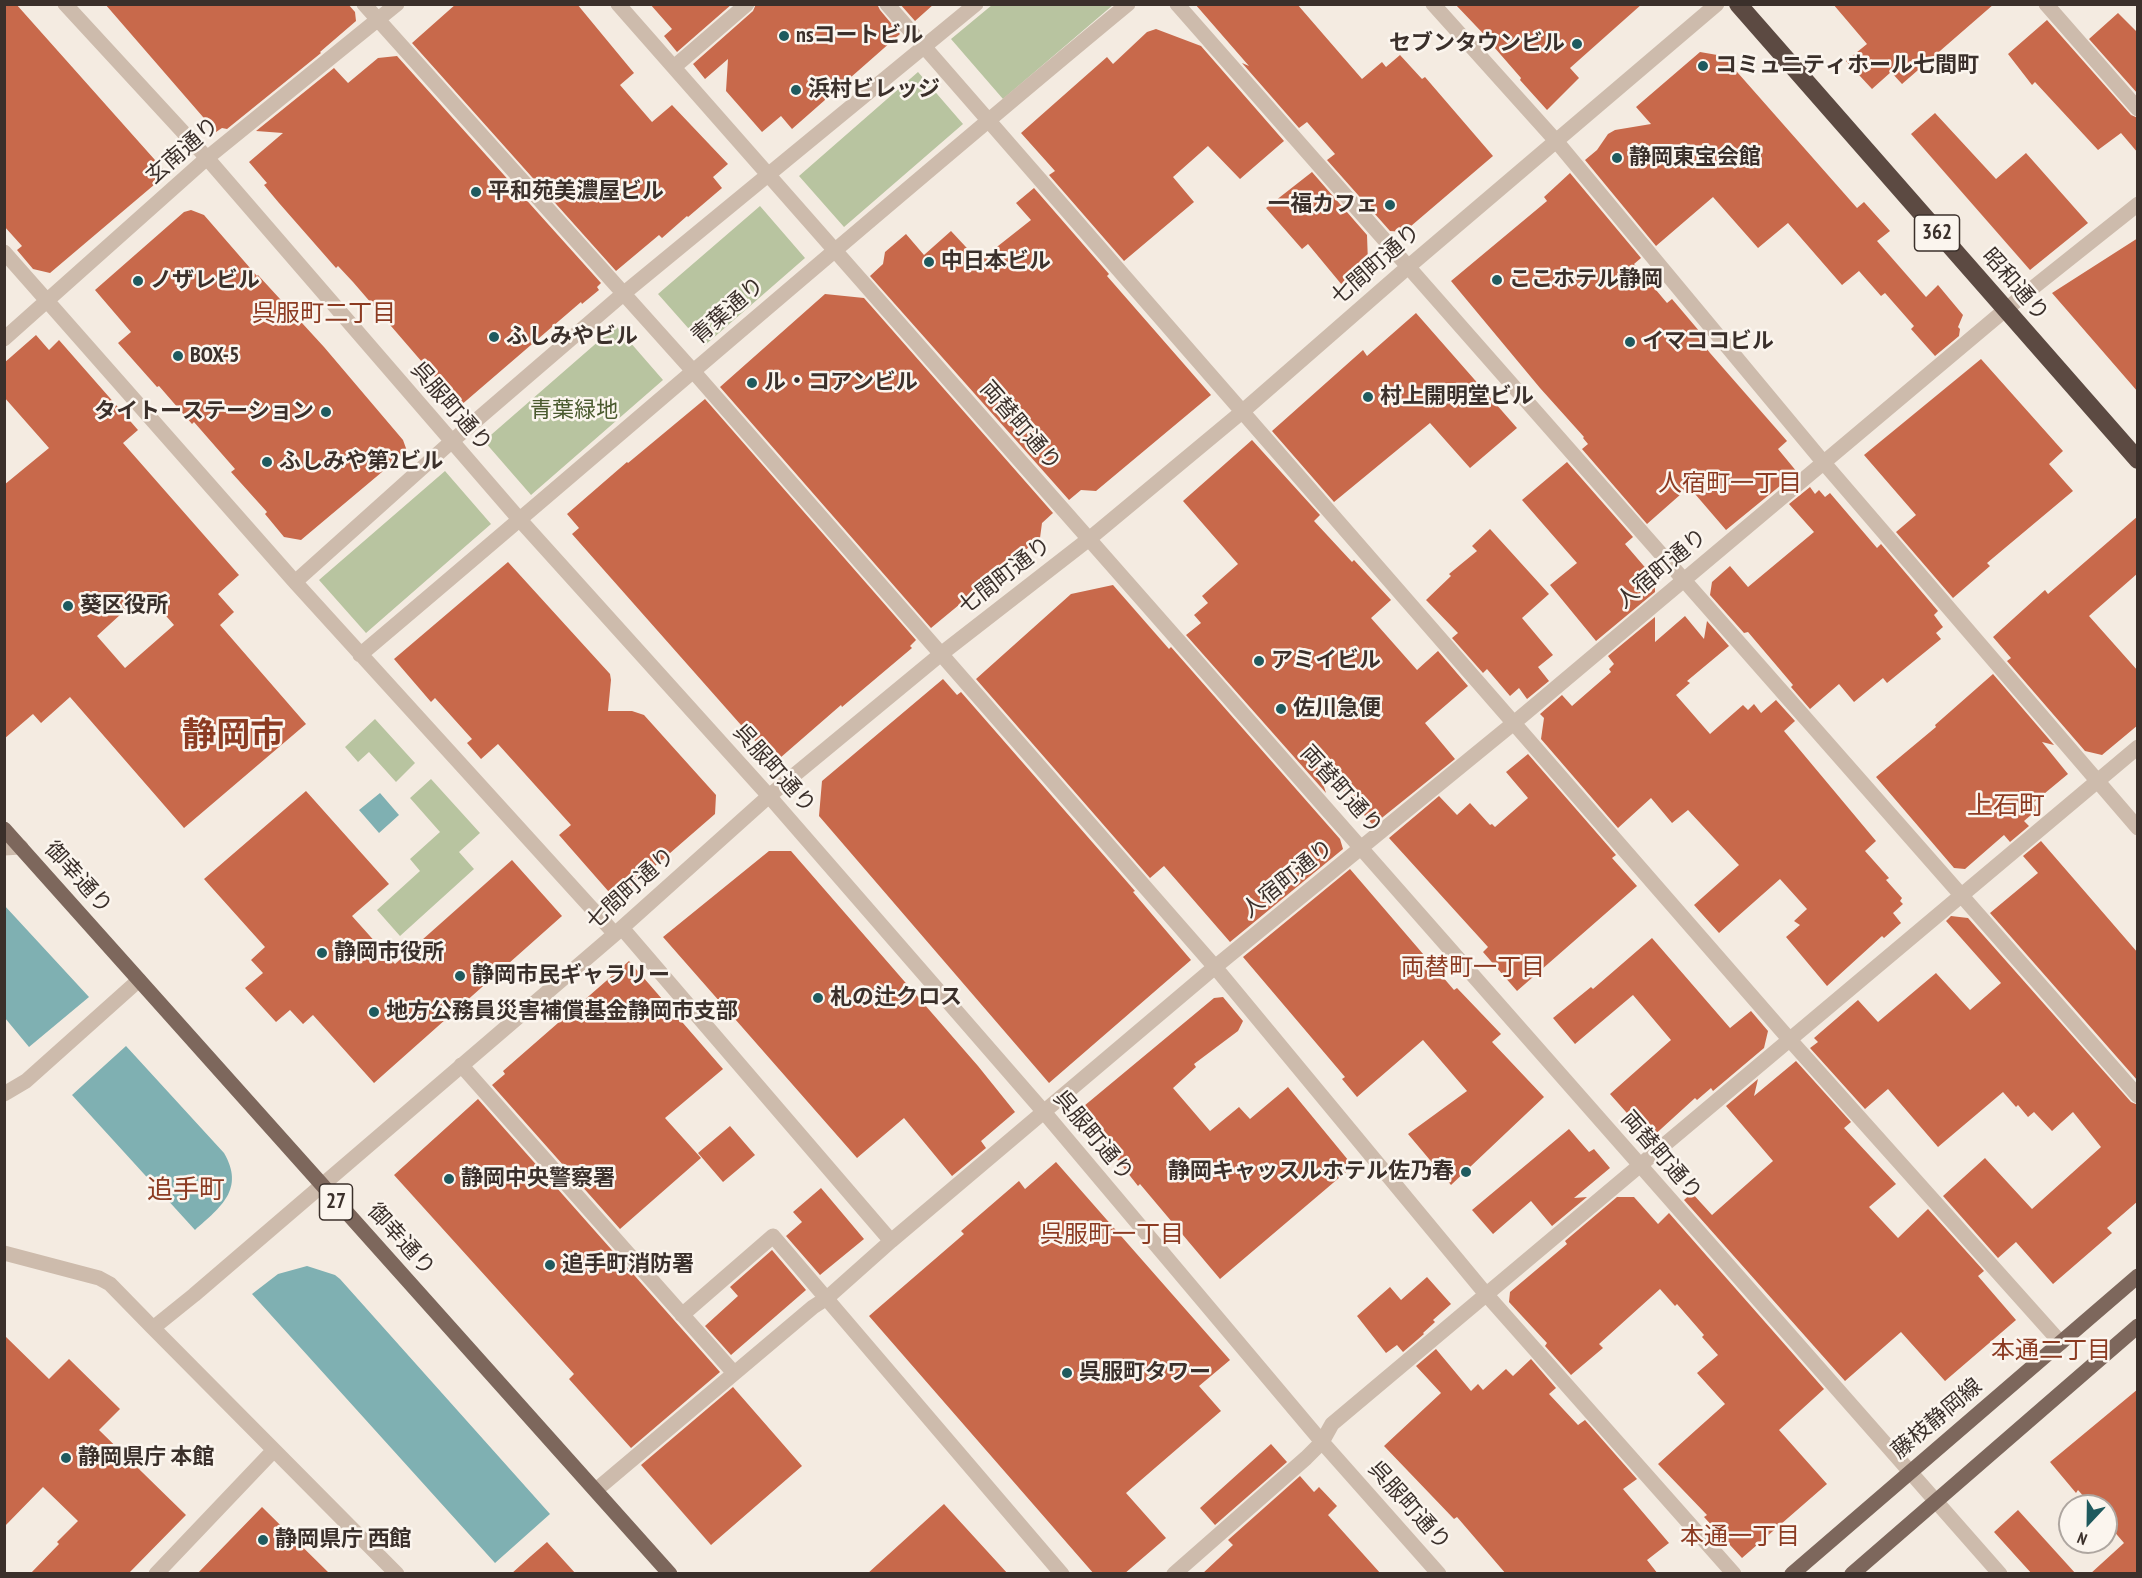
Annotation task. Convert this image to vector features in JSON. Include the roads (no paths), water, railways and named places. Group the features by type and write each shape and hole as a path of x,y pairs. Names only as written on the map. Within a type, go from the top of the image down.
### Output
{"highway":[{"name":"昭和通り","path":"1738,4 2138,460"}],"main road":[{"name":"御幸通り","path":"4,829 670,1574"},
{"name":"藤枝静岡線","path":"1792,1574 2138,1276"},
{"path":"1852,1574 2138,1326"}],"street":[{"name":"呉服町通り","path":"65,4 207,158 451,442 769,796 1044,1112 1322,1442 1439,1574"},
{"path":"364,4 693,371 942,654 1215,968 1485,1293 1734,1574"},
{"name":"玄南通り","path":"4,339 207,158 397,4"},
{"name":"両替町通り","path":"618,4 2000,1574"},
{"path":"674,67 747,4"},
{"path":"887,4 1790,1040 2061,1343"},
{"path":"295,582 451,442 623,294 976,4"},
{"name":"青葉通り","path":"360,655 834,249 1128,4"},
{"path":"1177,4 2138,1096"},
{"path":"1433,4 1557,142 1824,463 2138,828"},
{"name":"七間町通り","path":"153,1328 618,931 769,796 942,654 1089,539 1243,411 1717,4"},
{"path":"2046,4 2138,109"},
{"name":"人宿町通り","path":"596,1490 734,1372 827,1298 891,1241 1215,968 1515,722 2005,310 2138,204"},
{"path":"4,252 360,655 618,931 891,1241"},
{"path":"1174,1574 1306,1458 1322,1442 1332,1424 1485,1293 1790,1040 1960,894 2138,747"},
{"path":"4,848 21,847"},
{"path":"4,1094 26,1081 139,980"},
{"path":"461,1065 734,1372"},
{"path":"682,1315 773,1236 1062,1574"},
{"path":"4,1253 99,1278 110,1284 397,1574"},
{"path":"156,1574 274,1450"}],"water":[{"path":"380,793 399,815 379,833 359,810"},
{"path":"4,905 89,997 29,1047 5,1018"},
{"path":"126,1046 224,1153 230,1166 231,1187 227,1196 195,1230 72,1095"},
{"path":"307,1266 335,1275 340,1279 550,1514 495,1563 252,1294 278,1274"}],"place":[{"name":"nsコートビル","path":"784,36"},
{"name":"セブンタウンビル","path":"1577,44"},
{"name":"コミュニティホール七間町","path":"1703,66"},
{"name":"浜村ビレッジ","path":"796,90"},
{"name":"静岡東宝会館","path":"1617,158"},
{"name":"平和苑美濃屋ビル","path":"476,192"},
{"name":"一福カフェ","path":"1390,205"},
{"name":"中日本ビル","path":"929,262"},
{"name":"ここホテル静岡","path":"1497,280"},
{"name":"ノザレビル","path":"138,281"},
{"name":"ふしみやビル","path":"494,337"},
{"name":"イマココビル","path":"1630,342"},
{"name":"BOX-5","path":"178,356"},
{"name":"ル・コアンビル","path":"752,383"},
{"name":"村上開明堂ビル","path":"1368,397"},
{"name":"タイトーステーション","path":"326,412"},
{"name":"ふしみや第2ビル","path":"267,462"},
{"name":"葵区役所","path":"68,606"},
{"name":"アミイビル","path":"1259,661"},
{"name":"佐川急便","path":"1281,709"},
{"name":"静岡市役所","path":"322,953"},
{"name":"静岡市民ギャラリー","path":"460,976"},
{"name":"札の辻クロス","path":"818,998"},
{"name":"地方公務員災害補償基金静岡市支部","path":"374,1012"},
{"name":"静岡キャッスルホテル佐乃春","path":"1466,1172"},
{"name":"静岡中央警察署","path":"449,1179"},
{"name":"追手町消防署","path":"550,1265"},
{"name":"呉服町タワー","path":"1067,1373"},
{"name":"静岡県庁 本館","path":"66,1458"},
{"name":"静岡県庁 西館","path":"263,1540"}],"district":[{"name":"呉服町二丁目","path":"324,314"},
{"name":"人宿町一丁目","path":"1730,484"},
{"name":"静岡市","path":"233,736"},
{"name":"上石町","path":"2006,807"},
{"name":"両替町一丁目","path":"1473,968"},
{"name":"追手町","path":"186,1191"},
{"name":"呉服町一丁目","path":"1112,1235"},
{"name":"本通二丁目","path":"2051,1351"},
{"name":"本通一丁目","path":"1740,1537"}],"park label":[{"name":"青葉緑地","path":"574,411"}]}
